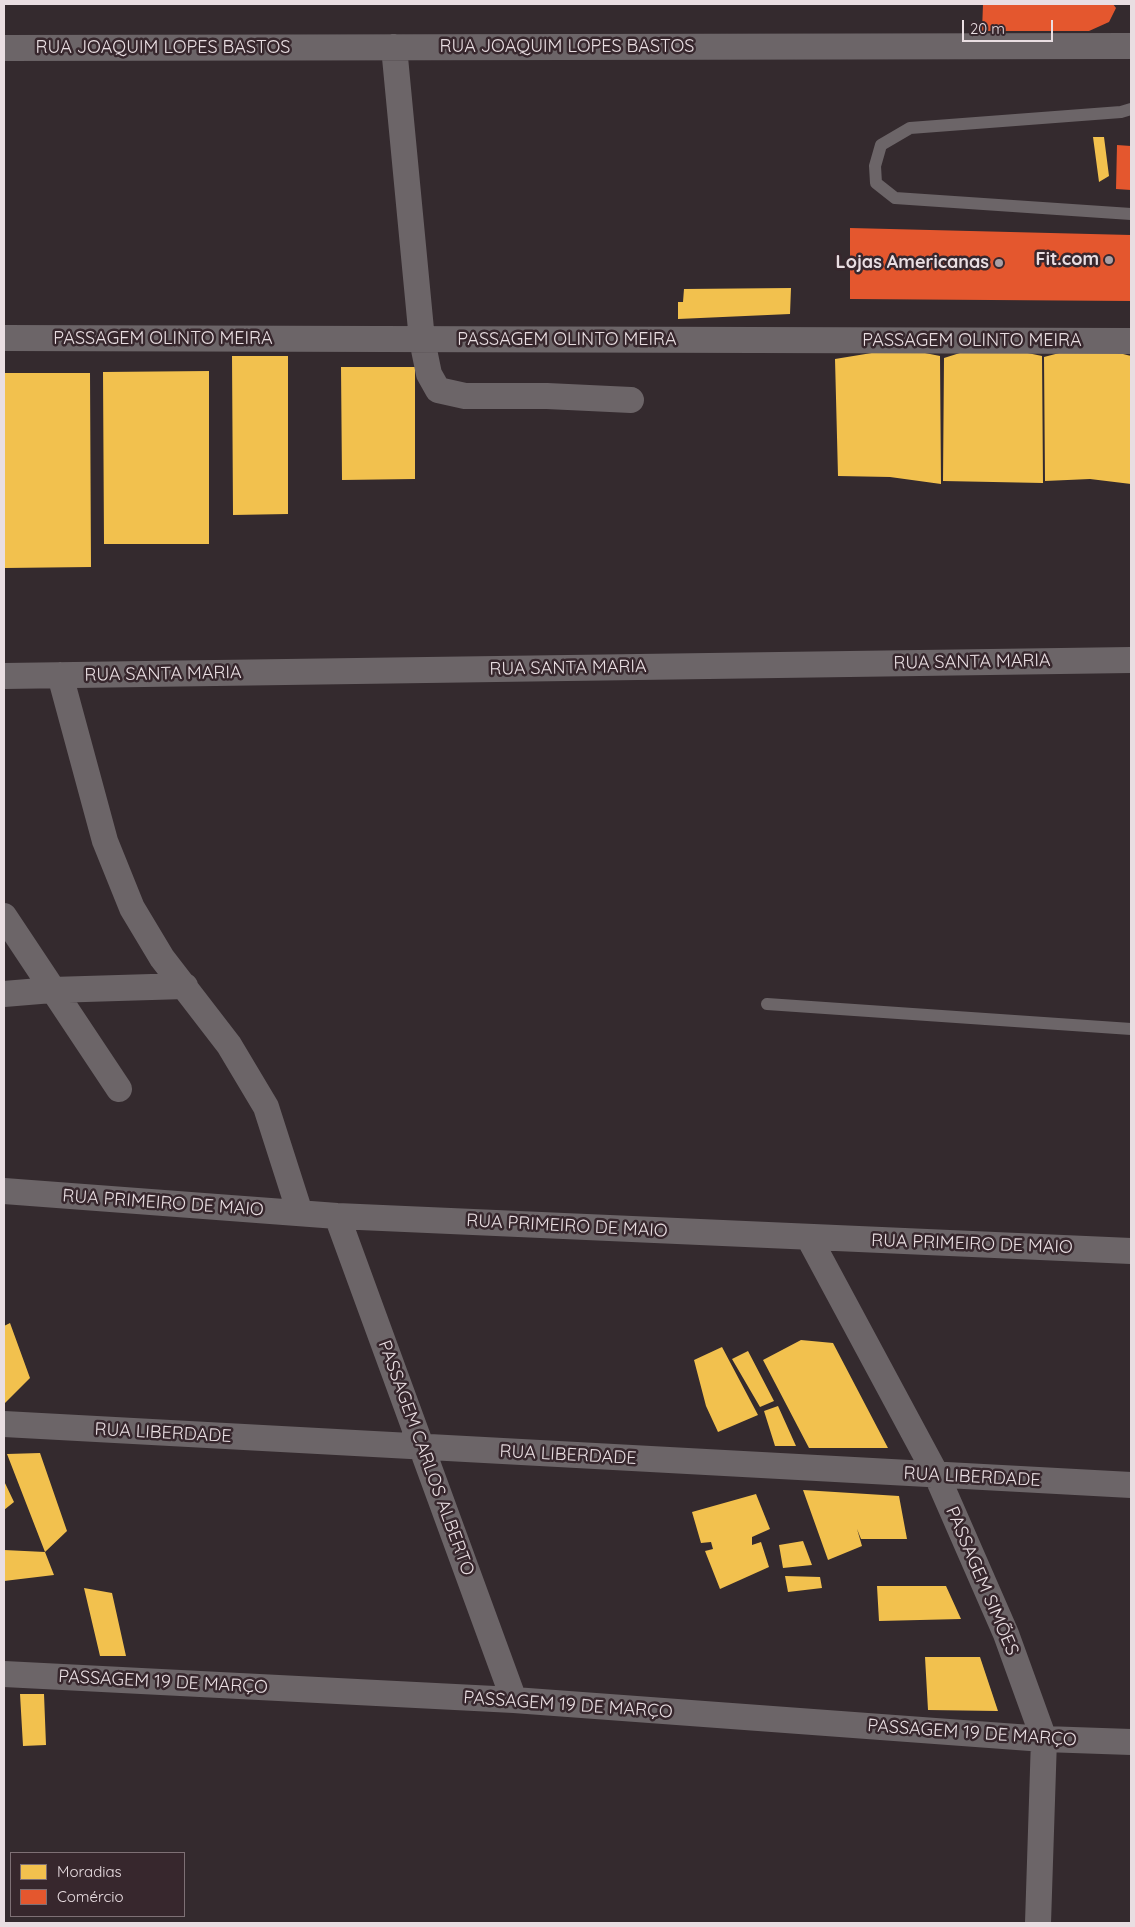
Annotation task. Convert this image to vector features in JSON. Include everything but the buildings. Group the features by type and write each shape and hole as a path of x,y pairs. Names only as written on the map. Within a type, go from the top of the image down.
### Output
{"street":[{"name":"RUA JOAQUIM LOPES BASTOS","path":"4,48 1131,46"},
{"path":"394,47 422,340 429,374 438,390 465,396 547,396 631,400"},
{"name":"PASSAGEM OLINTO MEIRA","path":"4,338 1131,341"},
{"name":"RUA SANTA MARIA","path":"4,676 1131,660"},
{"path":"60,675 105,841 132,908 162,958 229,1045 266,1107 300,1213"},
{"path":"4,916 119,1089"},
{"path":"4,994 52,990 185,986"},
{"name":"RUA PRIMEIRO DE MAIO","path":"4,1191 337,1216 1131,1251"},
{"name":"PASSAGEM CARLOS ALBERTO","path":"337,1216 514,1700"},
{"name":"PASSAGEM SIMÕES","path":"809,1238 937,1476 1006,1634 1044,1739 1038,1923"},
{"name":"RUA LIBERDADE","path":"4,1424 1131,1485"},
{"name":"PASSAGEM 19 DE MARÇO","path":"4,1674 514,1700 1044,1739 1131,1742"}],"lane":[{"path":"1131,109 1121,112 910,128 881,145 875,166 876,183 894,198 1131,214"},
{"path":"767,1004 1131,1030"}],"place":[{"name":"Fit.com","path":"1109,260"},
{"name":"Lojas Americanas","path":"999,263"}]}
